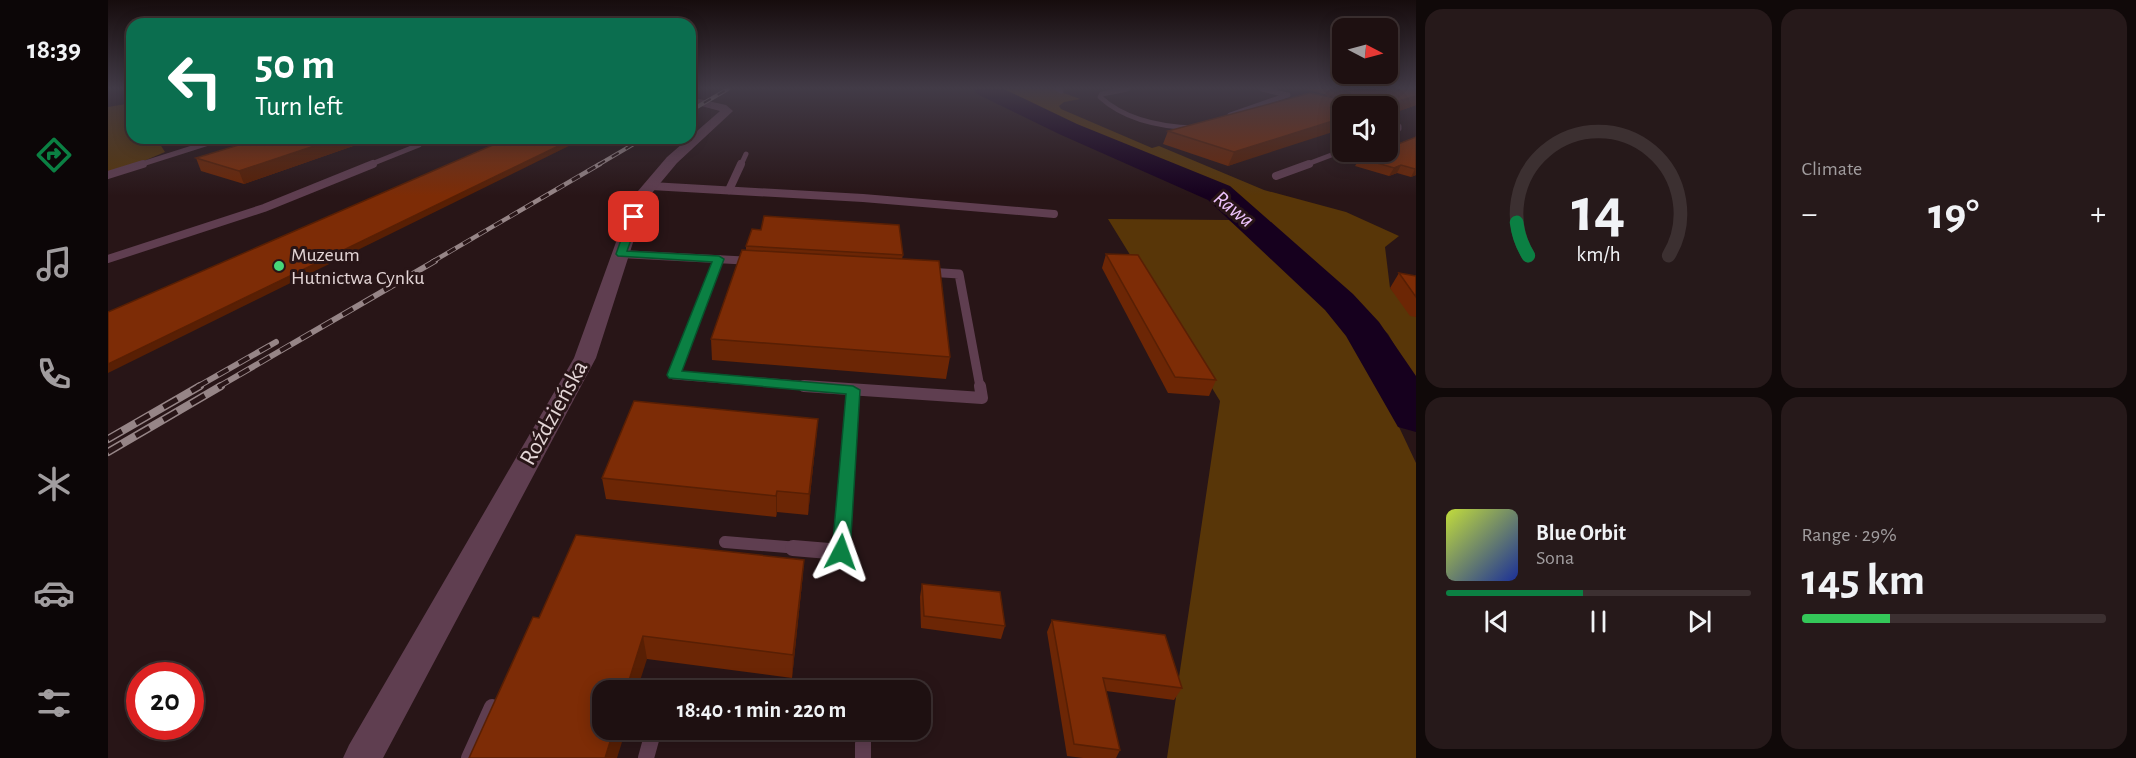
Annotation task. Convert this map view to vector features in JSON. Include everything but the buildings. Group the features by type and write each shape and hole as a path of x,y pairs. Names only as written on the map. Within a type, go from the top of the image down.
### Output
{"street":[{"name":"Roździeńska","path":"696,140 714,124"},
{"name":"Roździeńska","path":"362,758 585,358 640,198 672,160 691,144"}],"lane":[{"path":"1159,124 1194,128 1203,124"},
{"path":"108,175 205,144"},
{"path":"108,259 264,208 419,145 415,144"},
{"path":"729,190 746,154"},
{"path":"1276,176 1332,155"},
{"path":"651,186 863,198 1054,214"},
{"path":"621,254 764,262"},
{"path":"719,259 674,375 982,398 959,274 913,271"},
{"path":"725,542 841,552 853,390"},
{"path":"469,758 492,707"},
{"path":"646,758 651,740"},
{"path":"863,740 863,758"}],"shaded area":[{"path":"108,124 126,124 126,144 160,144 165,152 125,169 108,173"},
{"path":"1068,124 1097,124 1152,148 1159,146 1264,190 1346,212 1399,236 1385,247 1390,288 1416,317 1416,382 1388,334 1364,310 1228,193"},
{"path":"1108,219 1229,220 1279,258 1339,317 1366,357 1416,463 1416,758 1167,758 1220,401"}],"waterway":[{"name":"Rawa","path":"1058,124 1219,193 1339,302 1364,331 1416,416"}],"railway":[{"path":"598,165 634,144"},
{"path":"432,262 600,164"},
{"path":"218,387 435,261"},
{"path":"197,387 276,342"},
{"path":"108,439 200,386"},
{"path":"108,452 221,386"}],"place":[{"name":"Muzeum Hutnictwa Cynku","path":"279,266"}],"route":[{"path":"634,217 621,254 719,259 674,375 853,390 841,552"}]}
